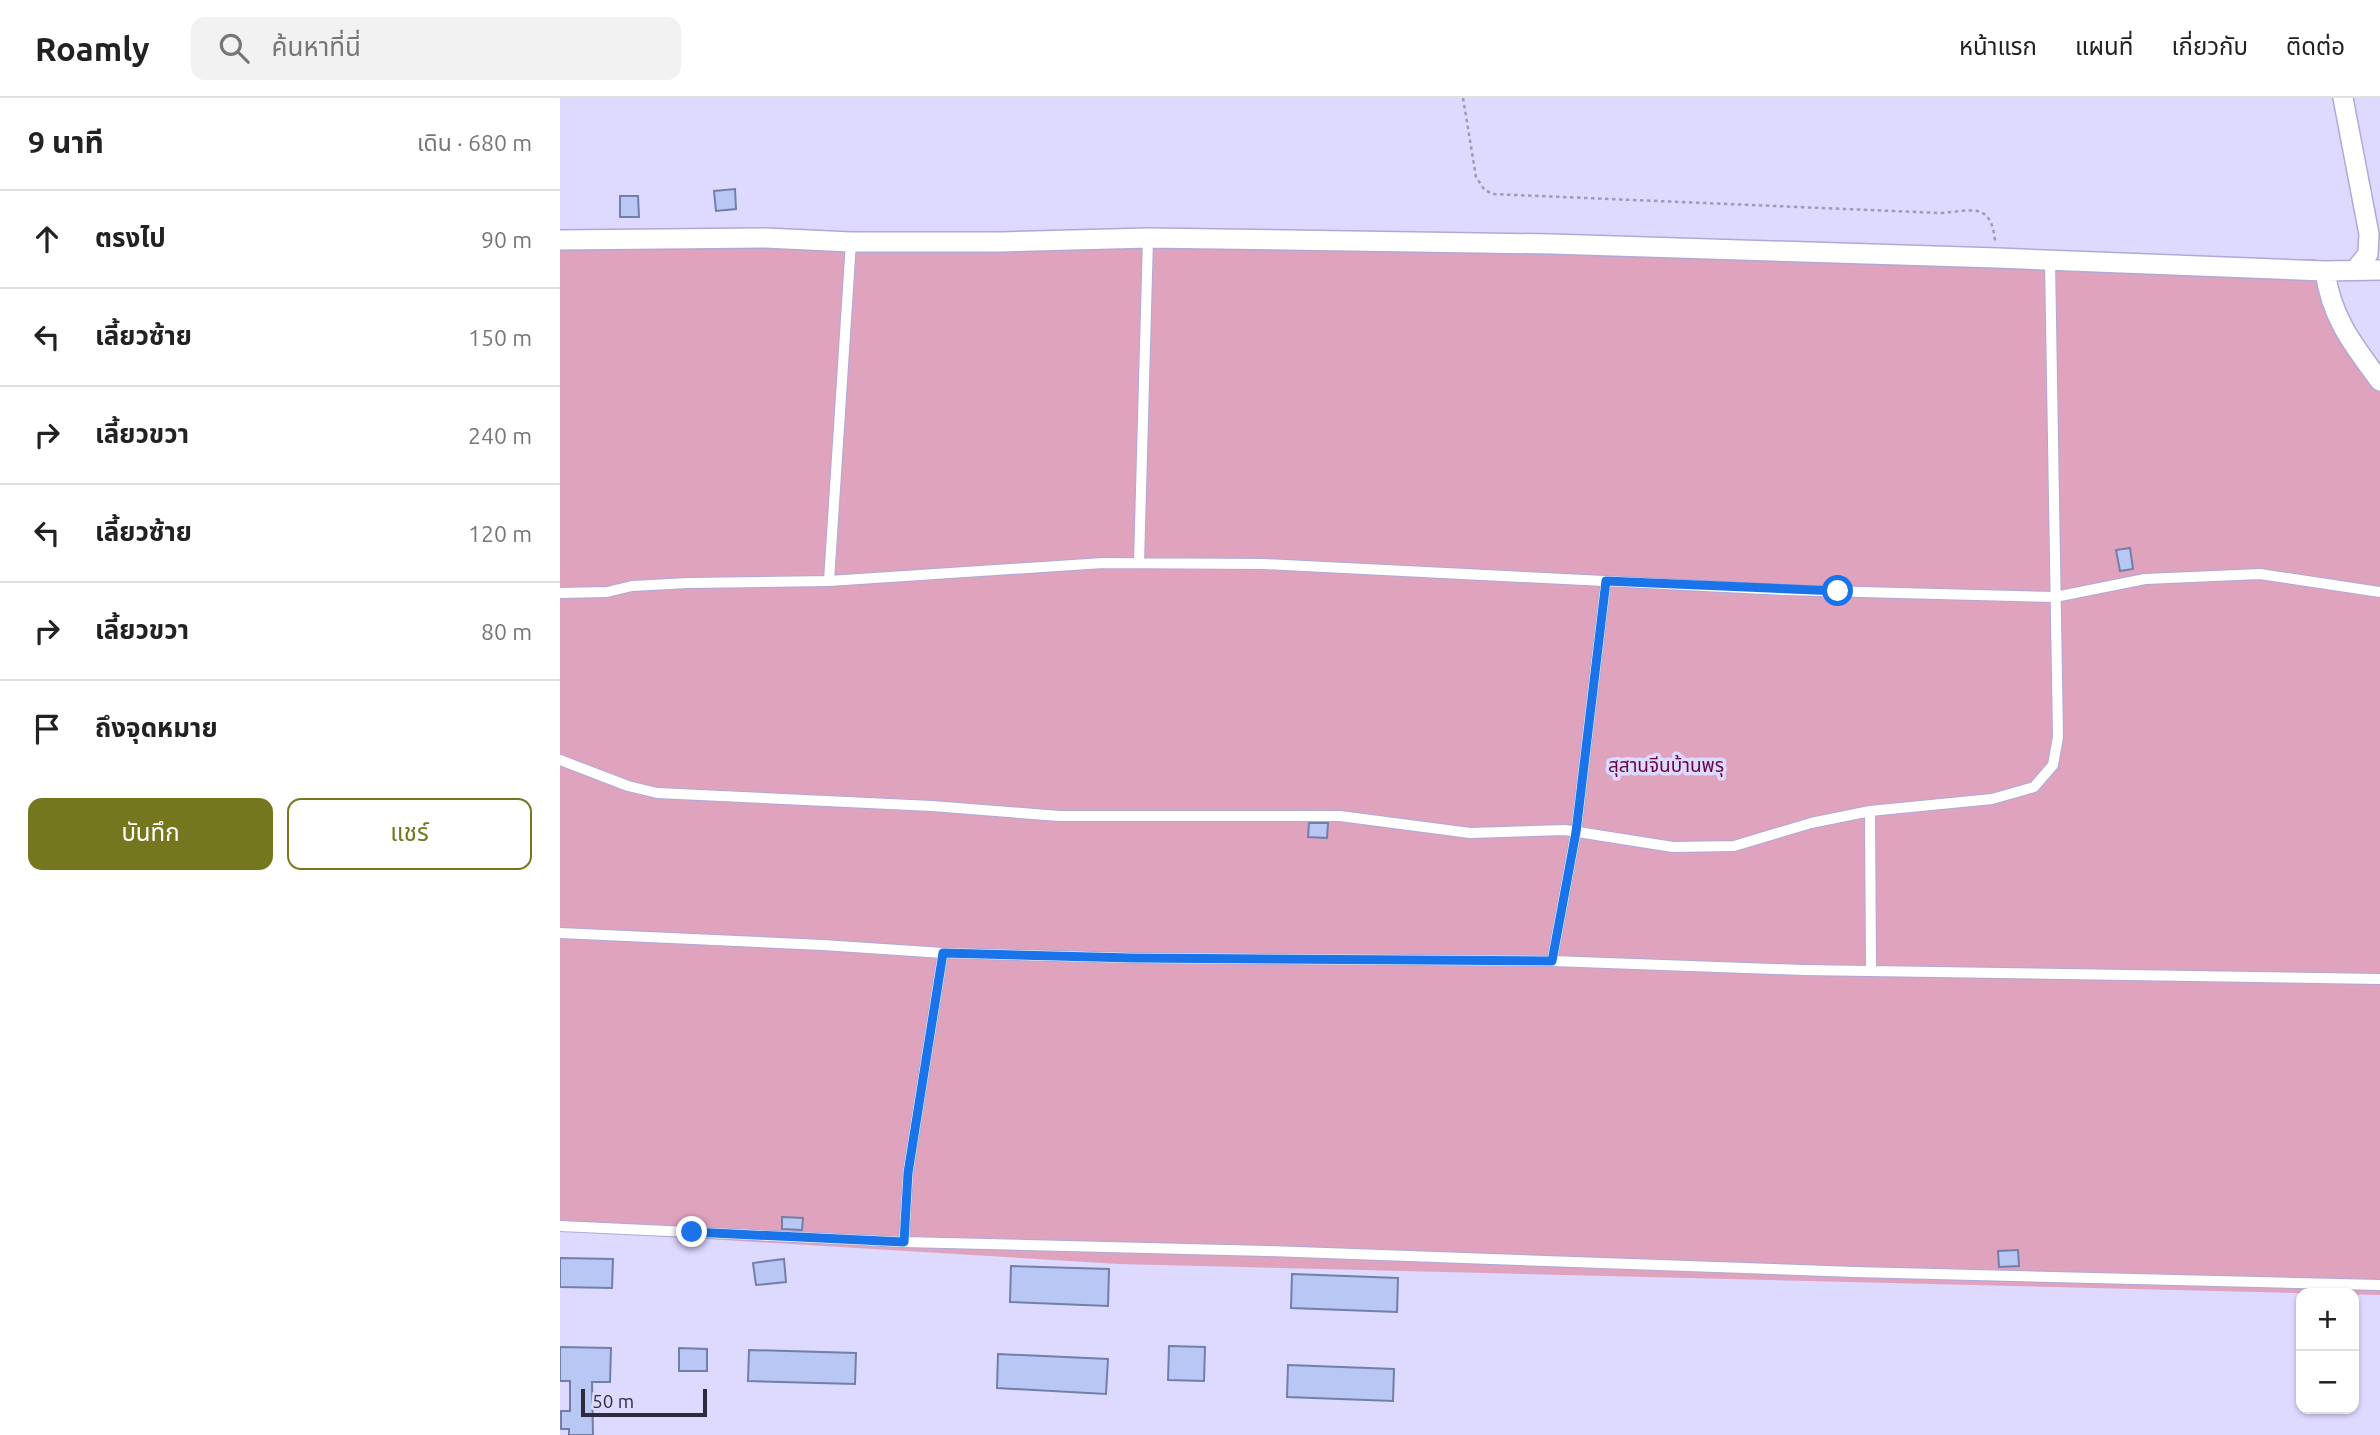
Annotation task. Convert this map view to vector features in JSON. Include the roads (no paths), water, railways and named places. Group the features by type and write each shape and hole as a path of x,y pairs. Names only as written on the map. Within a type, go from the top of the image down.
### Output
{"street":[{"path":"2343,98 2369,234 2368,254 2355,270"},
{"path":"560,240 753,238 851,242 1002,242 1148,238 1537,244 2325,271 2380,270"},
{"path":"2325,271 2328,295 2348,338 2380,381"}],"lane":[{"path":"1139,563 1148,238"},
{"path":"829,581 851,242"},
{"path":"560,760 628,786 657,793 932,806 1059,816 1340,816 1470,833 1565,830 1673,847 1734,846 1811,823 1870,811 1992,799 2034,788 2053,765 2058,737 2050,261"},
{"path":"560,593 607,592 632,586 829,581 1103,563 1263,564 1784,590 2055,597 2145,579 2260,574 2380,592"},
{"path":"1552,961 1576,832 1606,581"},
{"path":"1870,811 1871,971"},
{"path":"560,933 943,953 1132,958 1552,961 1871,971 2380,979"},
{"path":"904,1242 908,1173 943,953"},
{"path":"560,1226 904,1242 1855,1272 2380,1284"}],"park label":[{"name":"สุสานจีนบ้านพรุ","path":"1666,765"}]}
